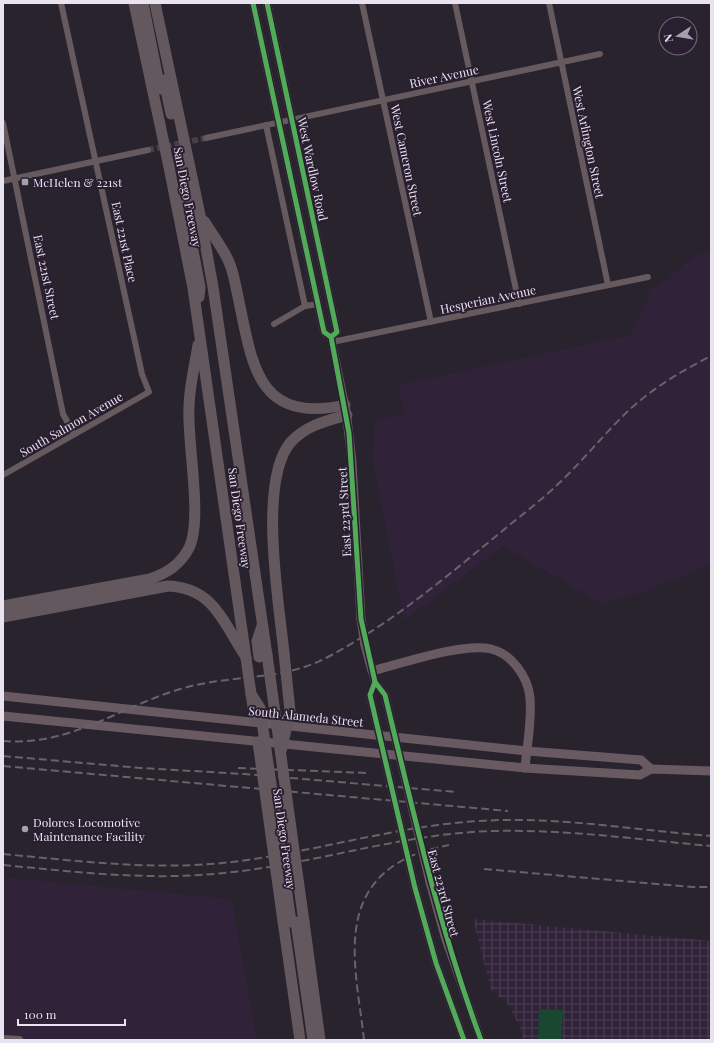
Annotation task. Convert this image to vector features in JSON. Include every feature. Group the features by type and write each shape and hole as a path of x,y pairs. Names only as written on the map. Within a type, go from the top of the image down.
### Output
{"highway":[{"name":"San Diego Freeway","path":"134,3 170,167 197,311 251,694 260,708 293,922 320,1040"},
{"path":"143,3 198,273 200,287 197,311"},
{"path":"148,3 193,220 205,239"},
{"name":"San Diego Freeway","path":"155,3 205,239 227,372 263,624 263,656 280,757 293,922 300,1040"},
{"path":"200,215 229,262 251,355 257,375 262,382 284,402 299,408 317,410 346,410"},
{"path":"3,606 150,579 168,572 182,559 189,547 194,526 189,408 200,332"},
{"path":"280,757 290,711 276,580 273,530 278,471 285,450 302,432 346,410"},
{"path":"3,617 168,586 190,589 206,598 221,618 246,658"},
{"path":"263,656 308,1040"},
{"path":"293,922 312,1040"}],"main road":[{"name":"West Wardlow Road","path":"253,3 324,332 332,340 337,332 267,3"},
{"name":"East 223rd Street","path":"332,340 346,410 352,462 361,619 365,645 374,682 370,695 415,888 436,963 464,1040"},
{"path":"372,671 457,650 479,648 501,652 519,669 530,697 525,768"},
{"name":"East 223rd Street","path":"374,682 385,695 430,884 445,938 481,1040"},
{"name":"South Alameda Street","path":"3,696 527,751 641,760 651,769"},
{"name":"South Alameda Street","path":"3,716 525,768 640,775 651,769 711,770"},
{"path":"3,1039 19,1040"}],"street":[{"name":"East 221st Place","path":"61,3 142,374 149,392"},
{"name":"West Cameron Street","path":"362,3 431,322"},
{"name":"West Lincoln Street","path":"455,3 519,304"},
{"name":"West Arlington Street","path":"549,3 608,285"},
{"name":"River Avenue","path":"206,138 600,54"},
{"name":"East 221st Street","path":"3,123 63,414 74,434"},
{"path":"266,125 305,306"},
{"path":"3,181 148,150"},
{"name":"Hesperian Avenue","path":"332,340 431,322 648,277"},
{"path":"274,324 305,306 318,304"},
{"name":"South Salmon Avenue","path":"3,475 149,392"}],"shaded area":[{"path":"711,248 711,565 643,592 602,604 503,546 404,621 373,462 375,420 404,413 398,385 630,335 649,296 648,291 669,278 686,262"},
{"path":"3,877 232,899 257,1040 3,1040"},
{"path":"473,919 711,941 711,1040 520,1040 523,1034 508,1004 491,990"}],"green space":[{"path":"539,1009 563,1010 561,1040 538,1040"}],"tunnel":[{"path":"148,150 206,138"}],"railway":[{"path":"3,741 27,741 50,738 71,732 177,690 196,685 290,671 308,666 326,658 372,631 414,602 549,493 619,420 647,395 668,380 711,356"},
{"path":"3,756 457,792"},
{"path":"3,766 508,811"},
{"path":"238,768 368,773"},
{"path":"3,854 117,864 174,866 203,865 263,858 417,828 479,821 508,820 537,820 595,824 711,836"},
{"path":"3,865 114,875 196,875 224,873 286,864 441,835 502,831 592,834 711,846"},
{"path":"364,1040 357,988 355,936 360,912 369,891 386,871 411,856 449,845"},
{"path":"484,869 692,887 711,887"}],"cycle path":[{"path":"253,3 324,332 331,337 349,433 361,619 375,682 385,695 428,869 452,955 481,1040"},
{"path":"267,3 337,332 331,337"},
{"path":"375,682 370,695 415,888 436,963 464,1040"}],"place":[{"name":"McHelen & 221st","path":"25,182"},
{"name":"Dolores Locomotive Maintenance Facility","path":"25,829"}]}
